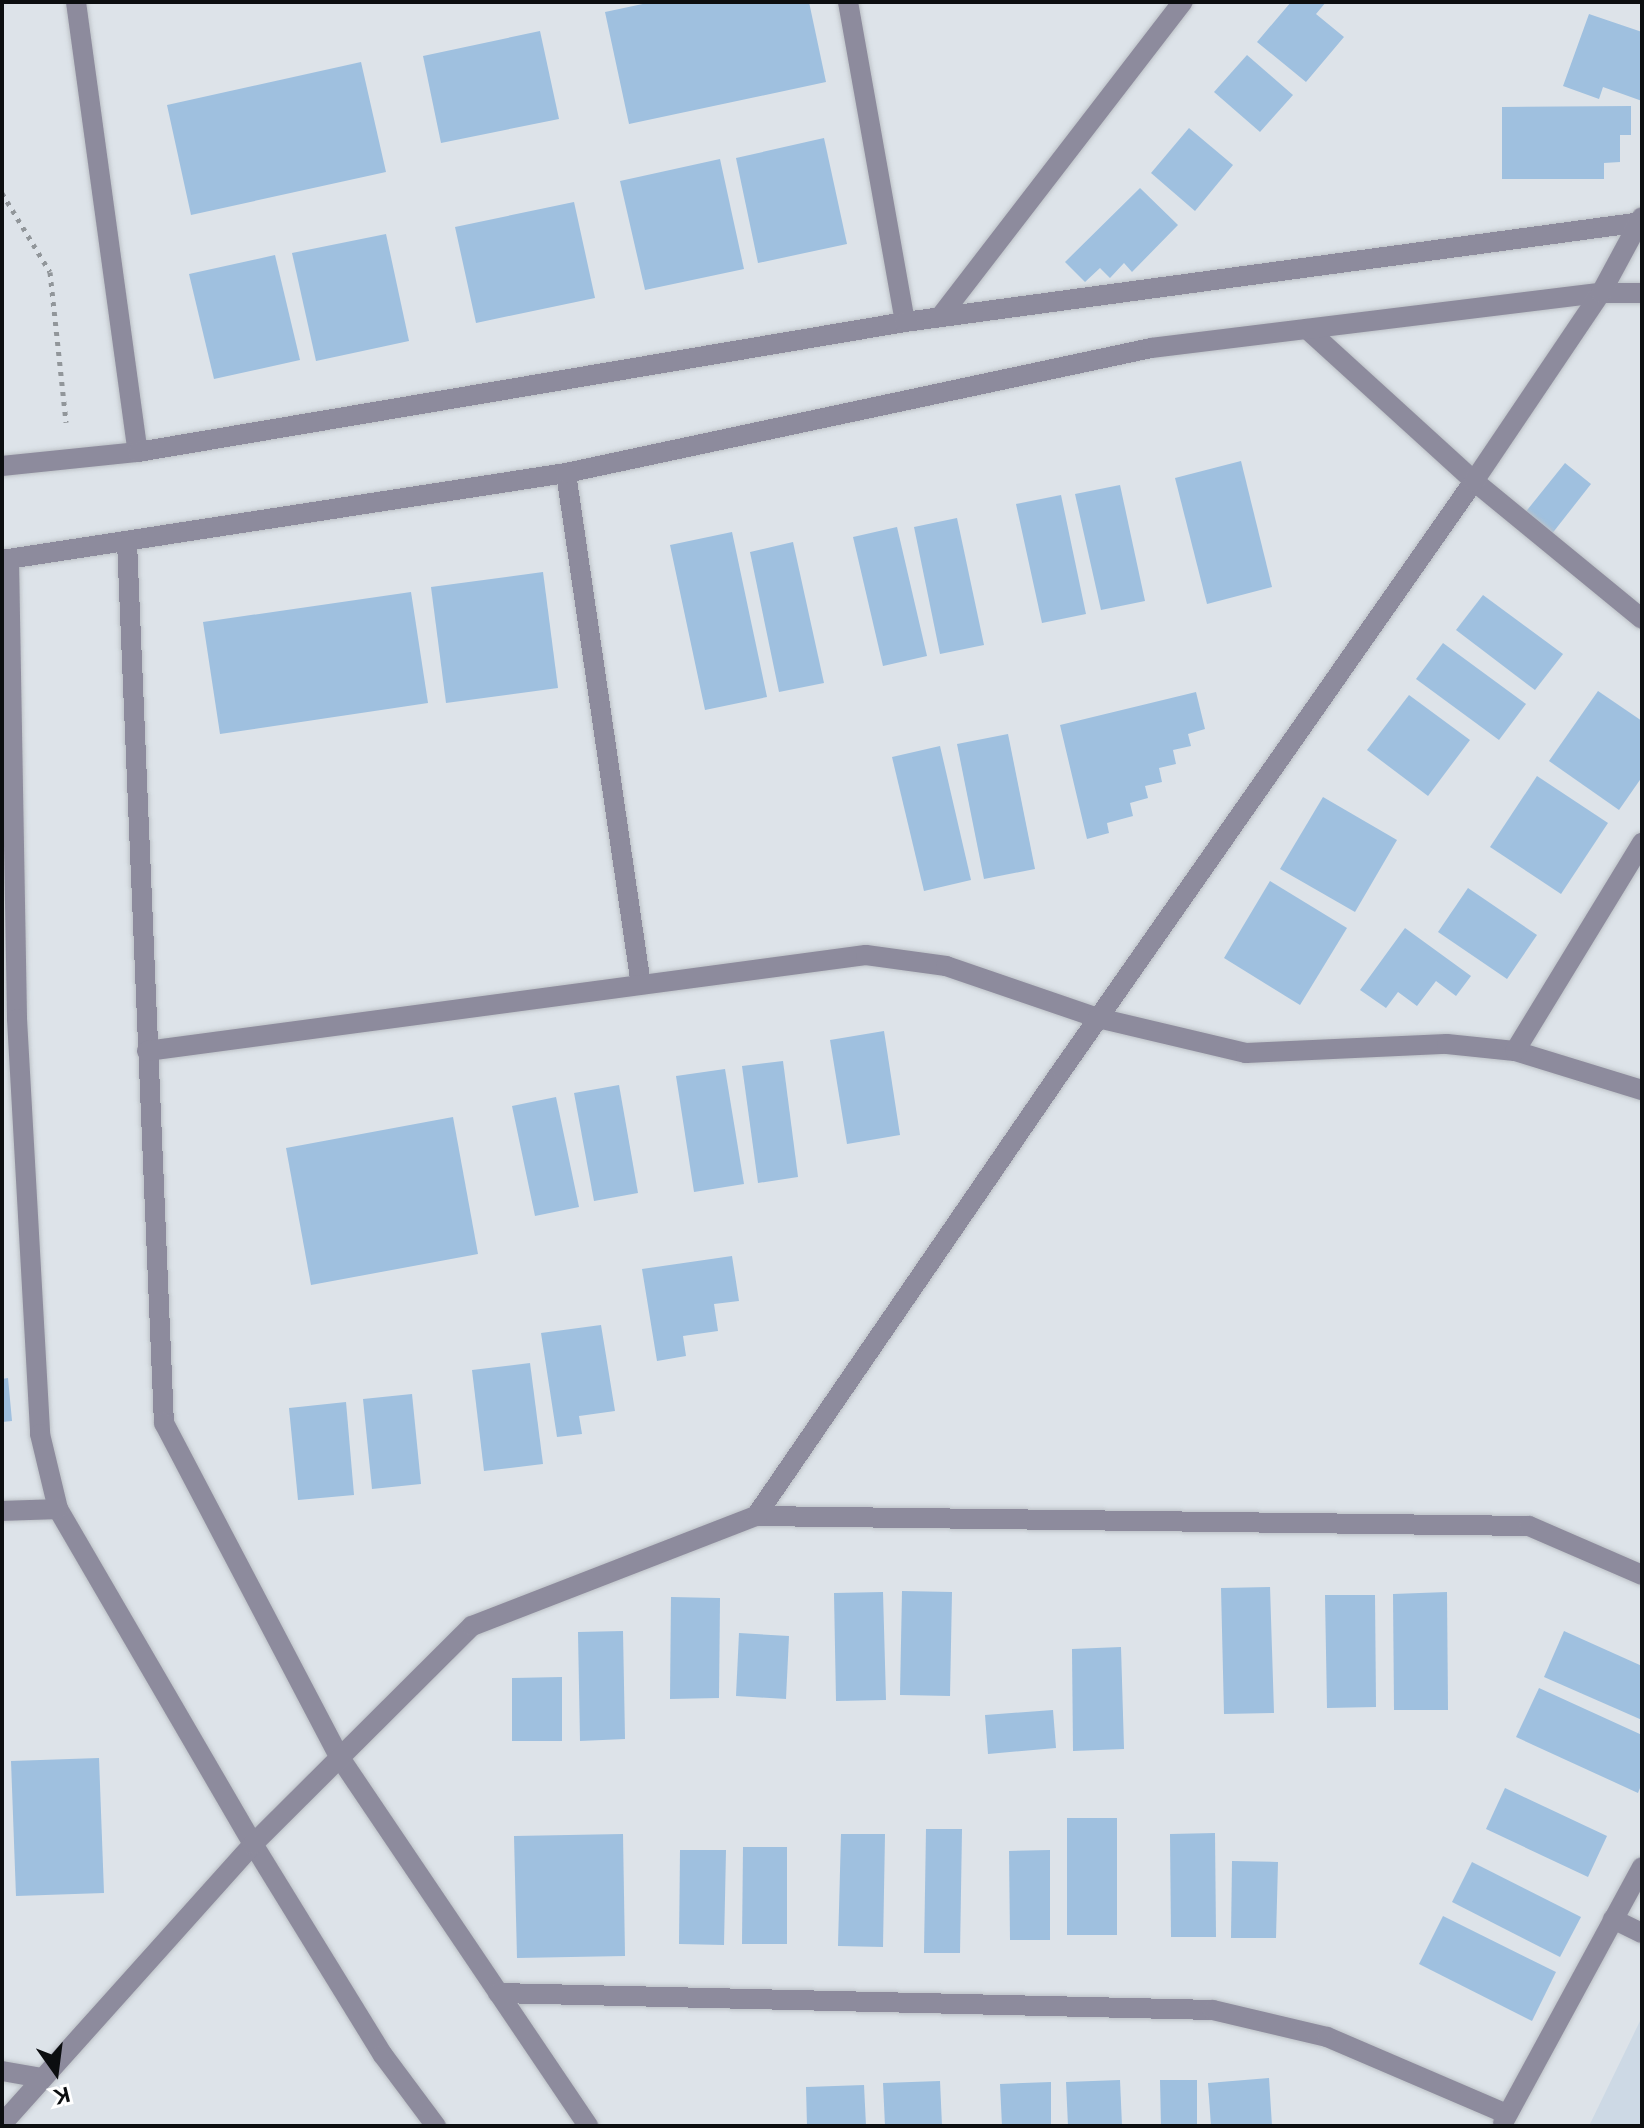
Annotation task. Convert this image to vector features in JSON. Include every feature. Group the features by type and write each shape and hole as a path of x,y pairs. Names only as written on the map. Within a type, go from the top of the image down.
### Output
{"street":[{"path":"77,2 138,452"},
{"path":"848,2 905,322"},
{"path":"940,317 1183,2"},
{"path":"2,466 138,452 905,322 1641,220"},
{"path":"756,1516 1098,1018 1474,481 1601,293 1641,220"},
{"path":"436,2126 383,2055 253,1844 58,1509 40,1434 10,1020 5,560 566,473 1151,348 1601,293 1642,293"},
{"path":"1307,329 1474,481 1642,619"},
{"path":"566,473 641,985"},
{"path":"127,542 164,1423 340,1758 588,2126"},
{"path":"1515,1051 1642,843"},
{"path":"147,1051 866,955 946,966 1098,1018 1246,1053 1447,1044 1515,1051 1642,1090"},
{"path":"2,1511 58,1509"},
{"path":"2,2124 253,1844 472,1626 756,1516 1529,1526 1642,1575"},
{"path":"498,1993 1213,2010 1327,2037 1504,2120 1642,1867"},
{"path":"1613,1919 1642,1933"},
{"path":"2,2071 42,2078"}],"path":[{"path":"2,193 50,272 70,459"}],"shaded area":[{"path":"1642,2017 1642,2126 1589,2126"}],"building":[{"path":"652,2 809,2 826,82 629,124 605,12"},
{"path":"1291,2 1326,2 1316,14 1344,37 1306,82 1257,42"},
{"path":"1589,14 1642,32 1642,101 1603,87 1599,99 1563,86"},
{"path":"540,31 559,119 441,143 423,56"},
{"path":"1247,55 1293,95 1260,132 1214,92"},
{"path":"361,62 386,172 191,215 167,105"},
{"path":"1631,106 1631,135 1620,135 1620,162 1604,163 1604,179 1502,179 1502,107"},
{"path":"1189,128 1233,165 1195,211 1151,173"},
{"path":"824,138 847,244 758,263 736,158"},
{"path":"720,159 744,269 645,290 620,181"},
{"path":"1140,188 1178,225 1132,272 1124,263 1110,278 1100,268 1085,282 1065,262"},
{"path":"574,202 595,298 476,323 455,227"},
{"path":"386,234 409,341 316,361 292,253"},
{"path":"275,255 300,360 214,379 189,274"},
{"path":"1241,461 1272,587 1207,604 1175,478"},
{"path":"1565,463 1591,484 1551,535 1524,514"},
{"path":"1120,485 1145,601 1101,610 1075,494"},
{"path":"1061,495 1086,614 1042,623 1016,504"},
{"path":"957,518 984,645 940,654 914,527"},
{"path":"897,527 927,656 883,666 853,537"},
{"path":"732,532 767,697 705,710 670,545"},
{"path":"793,542 824,683 779,692 750,552"},
{"path":"543,572 558,688 446,703 431,587"},
{"path":"411,592 428,703 220,734 203,622"},
{"path":"1483,595 1563,654 1535,690 1456,630"},
{"path":"1443,643 1526,704 1499,740 1416,679"},
{"path":"1598,691 1642,721 1642,777 1619,810 1549,761"},
{"path":"1196,692 1205,729 1188,734 1191,746 1173,750 1176,764 1159,768 1162,782 1145,786 1148,798 1130,803 1133,816 1107,823 1109,833 1087,839 1060,725"},
{"path":"1409,695 1470,740 1428,796 1367,750"},
{"path":"1008,734 1035,869 984,879 957,744"},
{"path":"940,746 971,880 924,891 892,757"},
{"path":"1537,776 1608,823 1561,894 1490,847"},
{"path":"1323,797 1397,840 1355,912 1280,869"},
{"path":"1270,881 1347,928 1300,1005 1224,958"},
{"path":"1468,888 1537,935 1507,979 1438,932"},
{"path":"1405,928 1471,976 1456,996 1436,981 1417,1006 1398,992 1386,1008 1360,990"},
{"path":"884,1031 900,1135 847,1144 830,1040"},
{"path":"783,1061 798,1177 758,1183 742,1066"},
{"path":"725,1069 744,1184 694,1192 676,1076"},
{"path":"619,1085 638,1193 594,1201 574,1093"},
{"path":"556,1097 579,1207 535,1216 512,1106"},
{"path":"453,1117 478,1254 311,1285 286,1148"},
{"path":"732,1256 739,1301 714,1304 718,1331 683,1336 686,1356 657,1361 642,1269"},
{"path":"601,1325 615,1411 579,1416 582,1434 557,1437 541,1333"},
{"path":"530,1363 543,1464 484,1471 472,1370"},
{"path":"8,1378 12,1421 2,1422 2,1379"},
{"path":"412,1394 421,1484 372,1489 363,1399"},
{"path":"346,1402 354,1495 298,1500 289,1408"},
{"path":"1270,1587 1274,1713 1224,1714 1221,1588"},
{"path":"902,1591 952,1592 950,1696 900,1695"},
{"path":"883,1592 886,1700 836,1701 834,1593"},
{"path":"1447,1592 1448,1710 1394,1710 1393,1594"},
{"path":"1325,1595 1375,1595 1376,1707 1327,1708"},
{"path":"671,1597 720,1598 719,1698 670,1699"},
{"path":"623,1631 625,1739 580,1741 578,1632"},
{"path":"1564,1631 1642,1666 1642,1720 1544,1677"},
{"path":"739,1633 789,1636 786,1699 736,1696"},
{"path":"1121,1647 1124,1749 1073,1751 1072,1649"},
{"path":"562,1677 562,1741 512,1741 512,1678"},
{"path":"1539,1688 1642,1735 1642,1783 1638,1793 1516,1737"},
{"path":"1053,1710 1056,1748 988,1754 985,1715"},
{"path":"99,1758 104,1893 16,1896 11,1761"},
{"path":"1505,1788 1607,1836 1588,1877 1486,1829"},
{"path":"1067,1818 1117,1818 1117,1935 1067,1935"},
{"path":"926,1829 962,1829 960,1953 924,1953"},
{"path":"1215,1833 1216,1937 1171,1937 1170,1834"},
{"path":"623,1834 625,1956 517,1958 514,1836"},
{"path":"841,1834 885,1834 883,1947 838,1946"},
{"path":"743,1847 787,1847 787,1944 742,1944"},
{"path":"680,1850 726,1850 724,1945 679,1944"},
{"path":"1050,1850 1050,1940 1010,1940 1009,1851"},
{"path":"1232,1861 1278,1862 1276,1938 1231,1938"},
{"path":"1472,1862 1581,1917 1560,1957 1452,1902"},
{"path":"1443,1916 1556,1972 1532,2021 1419,1964"},
{"path":"1269,2078 1272,2126 1211,2126 1208,2083"},
{"path":"1120,2080 1122,2126 1068,2126 1066,2082"},
{"path":"1160,2080 1197,2080 1197,2126 1161,2126"},
{"path":"940,2081 942,2126 885,2126 883,2083"},
{"path":"1051,2082 1051,2126 1002,2126 1000,2084"},
{"path":"864,2085 866,2126 807,2126 806,2087"}]}
